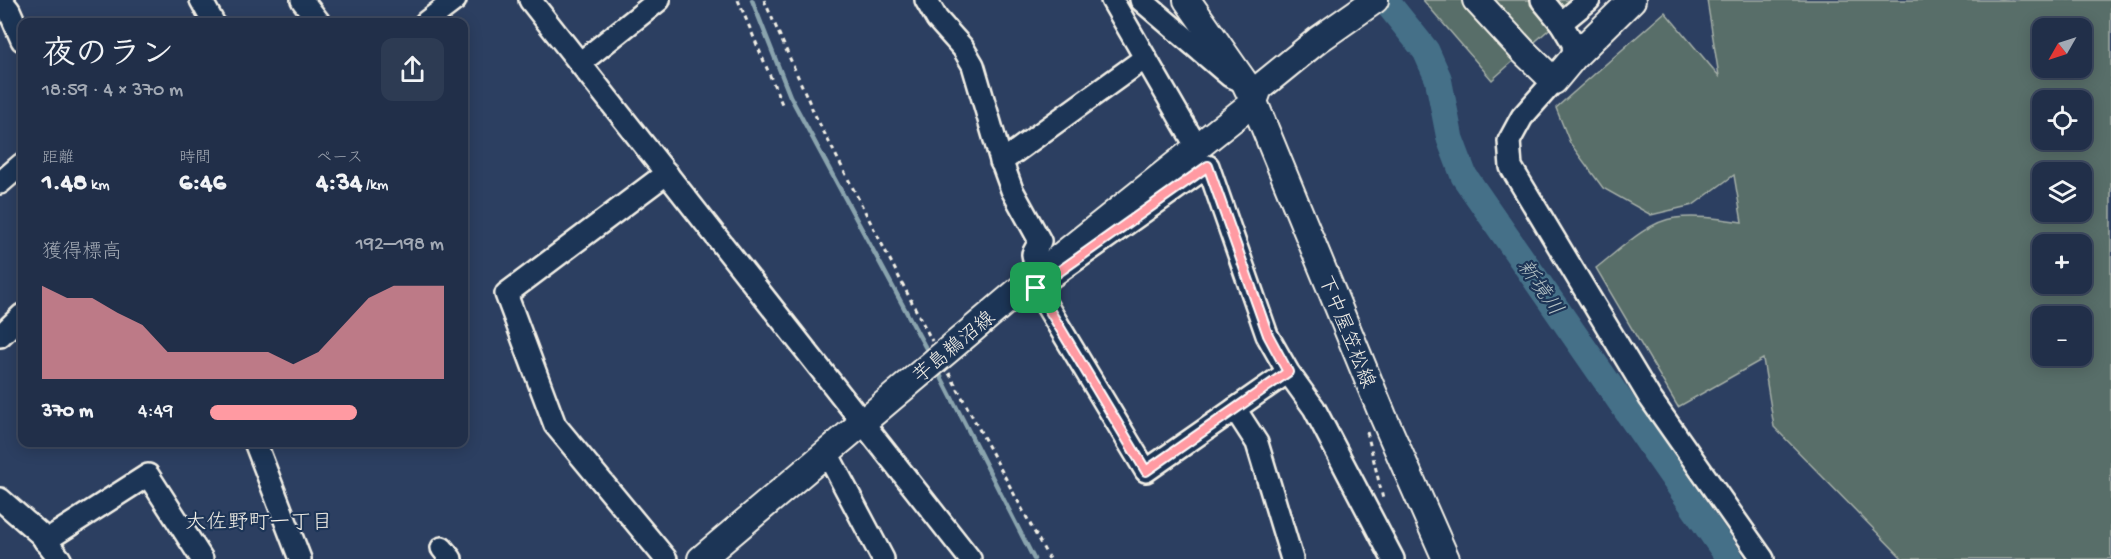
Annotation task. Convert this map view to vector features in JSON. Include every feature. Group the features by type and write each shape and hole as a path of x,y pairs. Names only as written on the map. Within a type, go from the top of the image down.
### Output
{"main road":[{"path":"1186,0 1249,92"},
{"name":"芋島鵜沼線","path":"701,559 934,362 1035,281 1249,92 1259,88 1318,40 1375,0"},
{"path":"1476,0 1554,81 1574,57 1632,0"},
{"name":"下中屋笠松線","path":"1249,92 1383,416 1446,559"}],"street":[{"path":"201,0 211,18"},
{"path":"302,0 316,18"},
{"path":"431,18 455,0"},
{"path":"530,0 970,559"},
{"path":"580,63 659,0"},
{"path":"926,0 937,19 963,48 973,65 1001,162 1012,190 1040,241 1034,254 1035,281 1146,471 1288,372"},
{"path":"1113,0 1191,137"},
{"path":"1140,0 1249,92"},
{"path":"1542,0 1561,23 1573,43 1574,57"},
{"path":"1561,23 1589,0"},
{"path":"7,3 18,30"},
{"path":"1001,162 1145,58"},
{"path":"1554,81 1522,117 1509,141 1511,167 1650,398 1763,559"},
{"path":"1035,281 1208,166 1268,335 1288,372 1314,408 1393,559"},
{"path":"0,183 18,167"},
{"path":"666,559 555,425 506,294 667,173"},
{"path":"0,336 18,319"},
{"path":"1235,409 1257,443 1292,559"},
{"path":"257,447 300,559"},
{"path":"827,453 883,559"},
{"path":"45,541 148,475 202,559"},
{"path":"0,499 45,541 60,559"}],"path":[{"path":"738,0 782,104"},
{"path":"764,0 815,115 934,362 1049,559"},
{"path":"1365,422 1383,502"}],"green space":[{"path":"1423,0 1582,0 1492,80"},
{"path":"1707,0 2111,0 2111,559 1903,559 1774,427 1763,359 1678,407 1596,268 1644,231 1665,220 1692,217 1742,222 1734,175 1693,205 1651,215 1603,188 1570,143 1556,108 1665,12 1719,76"}],"waterway":[{"path":"752,0 790,96 929,354"},
{"name":"新境川","path":"1385,0 1426,51 1438,78 1450,139 1464,176 1730,559"},
{"path":"937,369 1034,559"}],"district":[{"name":"大佐野町一丁目","path":"259,521"}],"route":[{"path":"1208,166 1254,299 1268,335 1288,372 1146,471 1036,288 1208,166"}]}
